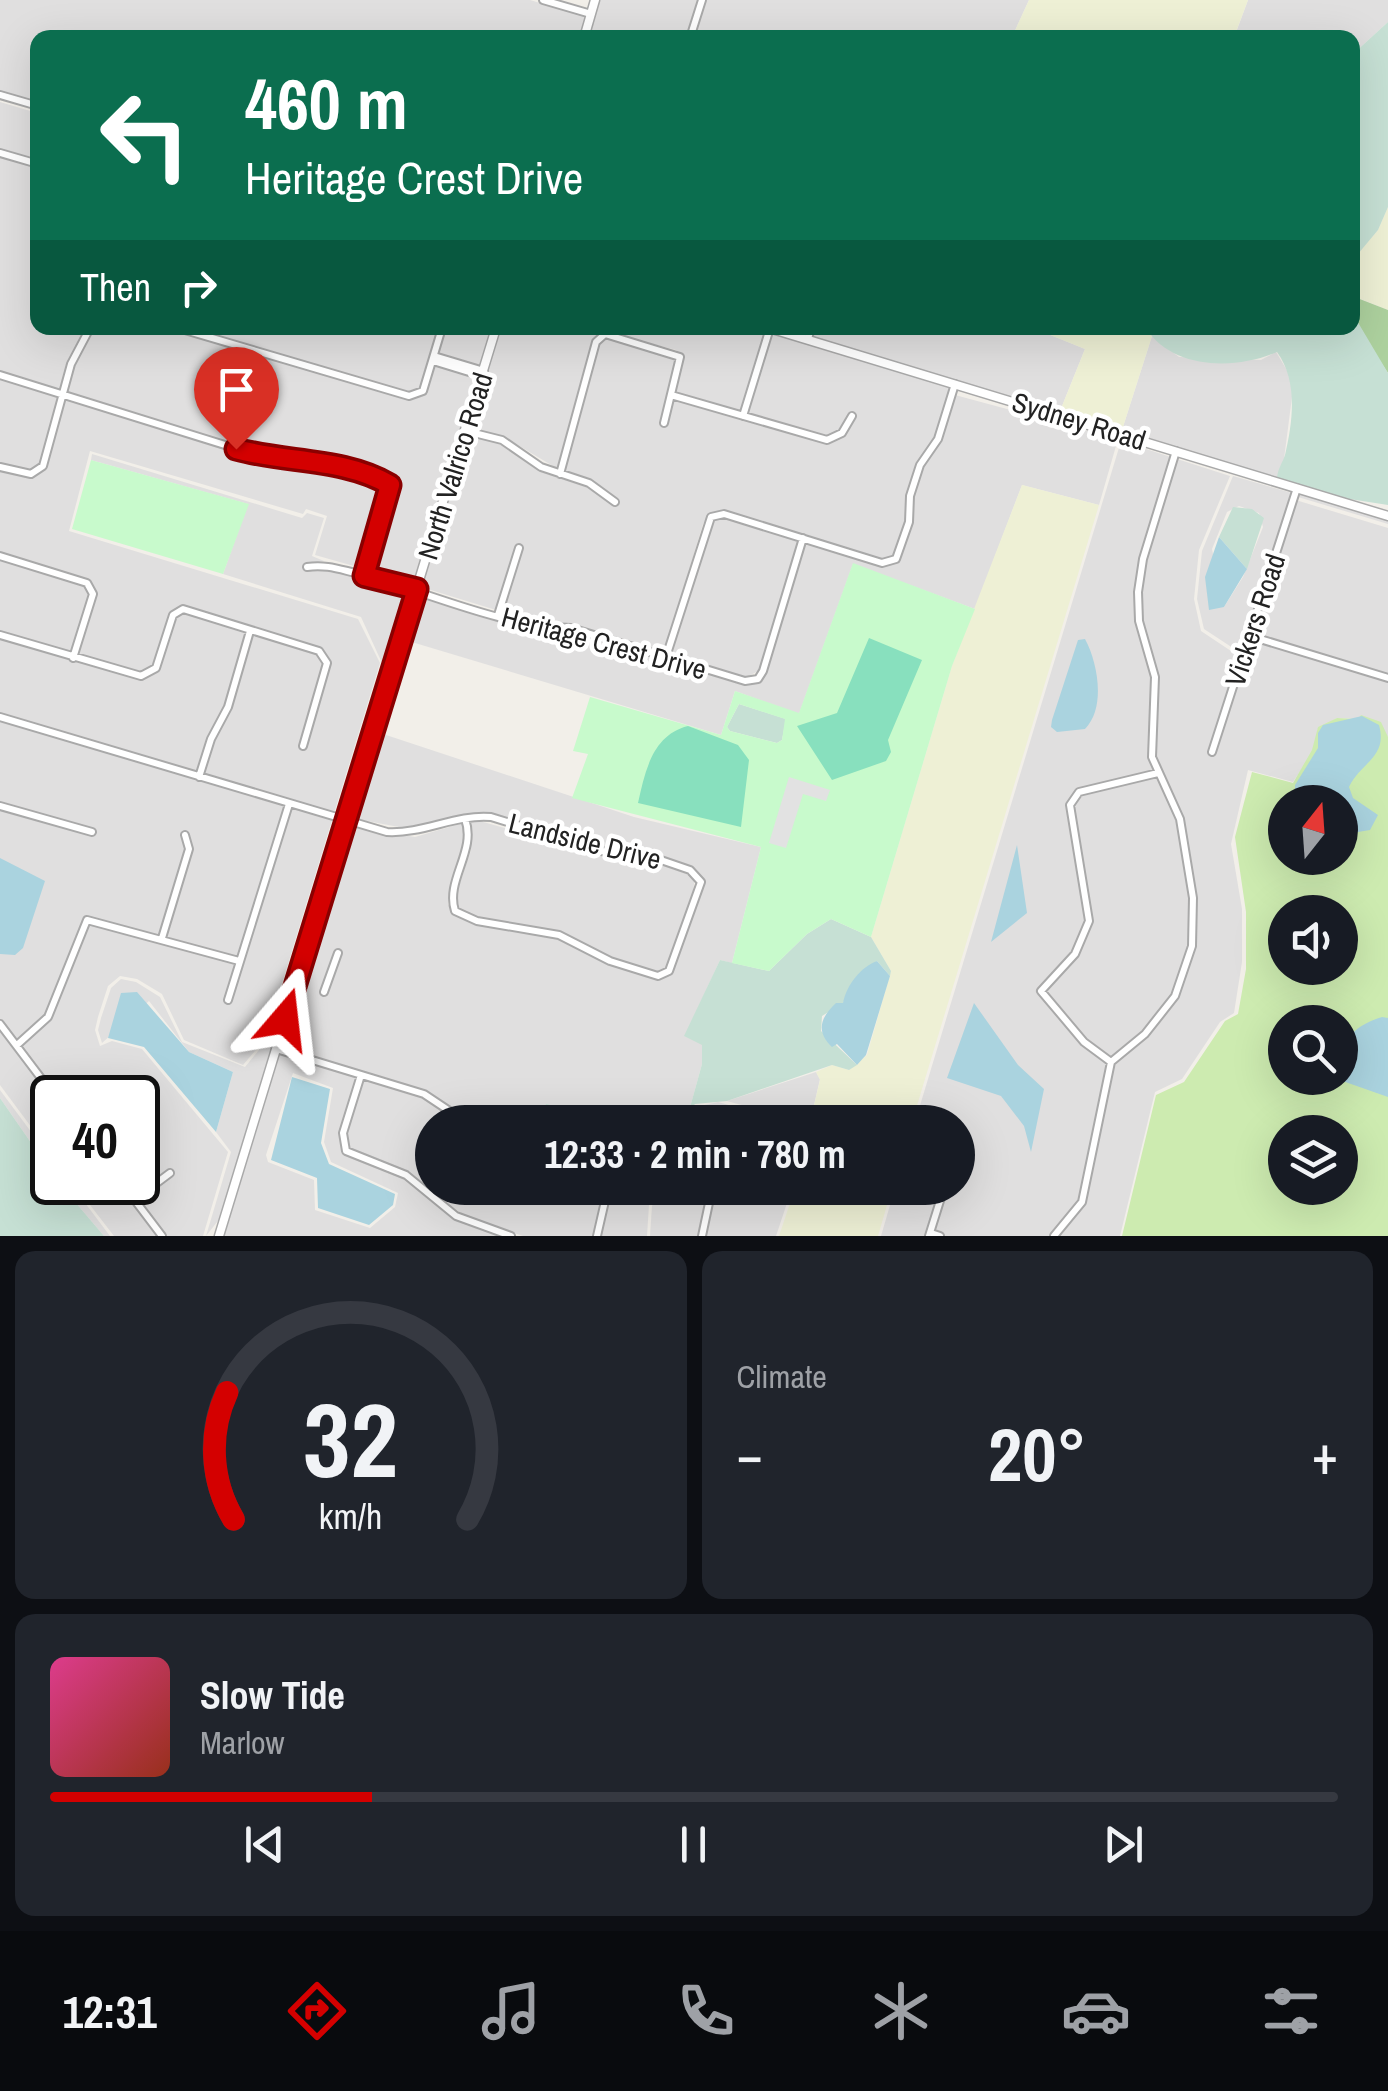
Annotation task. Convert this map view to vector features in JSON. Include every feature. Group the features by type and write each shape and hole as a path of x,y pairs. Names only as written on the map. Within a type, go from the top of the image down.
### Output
{"street":[{"path":"543,0 591,14"},
{"path":"586,30 595,0"},
{"path":"693,30 702,0"},
{"path":"0,95 30,104"},
{"path":"0,154 30,162"},
{"path":"0,467 32,474 40,470 71,364 86,335"},
{"path":"202,335 409,396 424,391 440,335"},
{"name":"North Valrico Road","path":"219,1236 494,335"},
{"path":"560,474 596,342 604,335"},
{"path":"608,335 680,357 664,423"},
{"path":"743,416 768,335"},
{"name":"Sydney Road","path":"794,335 1388,516"},
{"path":"808,339 809,335"},
{"path":"434,358 483,374"},
{"path":"0,376 270,459 332,464 384,481 390,485 390,494 364,576"},
{"path":"666,657 711,517 724,514 882,563 896,558 909,522 910,496 920,464 938,439 955,383"},
{"path":"670,395 827,440 842,433 852,416"},
{"path":"466,431 502,440 541,468 588,483 615,502"},
{"path":"1054,1236 1082,1202 1110,1062 1145,1034 1175,996 1192,946 1193,898 1180,819 1158,774 1150,738 1155,677 1139,621 1138,592 1143,559 1176,451"},
{"name":"Vickers Road","path":"1212,752 1297,488"},
{"name":"Heritage Crest Drive","path":"307,567 326,564 541,628 571,628 745,682 758,678 804,538"},
{"path":"498,615 519,548"},
{"path":"0,556 86,583 93,594 74,658"},
{"path":"0,635 142,676 156,668 173,614 183,609 319,651 327,663 303,746"},
{"path":"199,777 211,739 228,707 250,631"},
{"path":"1250,636 1388,678"},
{"name":"Landside Drive","path":"0,717 347,821 416,834 465,819 491,817 602,851 658,859 698,874 699,888 669,971 658,976 610,961 559,936 477,921 454,911 454,891 468,850 465,819"},
{"path":"1110,1062 1084,1042 1041,991 1075,954 1089,921 1070,805 1079,792 1158,774"},
{"path":"228,1000 289,804"},
{"path":"0,806 92,832"},
{"path":"162,938 188,848 185,835"},
{"path":"17,1045 48,1018 88,920 239,961"},
{"path":"324,992 338,953"},
{"path":"0,1024 39,1075"},
{"path":"276,1049 424,1094 440,1105"},
{"path":"361,1075 343,1133 346,1151 406,1175 456,1216 511,1236"},
{"path":"160,1180 170,1173"},
{"path":"138,1205 162,1236"},
{"path":"597,1236 604,1205"},
{"path":"702,1236 709,1205"},
{"path":"939,1205 930,1234 940,1236"}],"shaded area":[{"path":"0,0 530,0 587,17 583,30 30,30 30,100 0,91"},
{"path":"599,0 699,0 689,30 590,30"},
{"path":"706,0 1029,0 1015,30 697,30"},
{"path":"1248,0 1388,0 1388,22 1360,48 1360,30 1237,30"},
{"path":"0,102 30,111 30,335 489,335 414,583 315,555 327,516 306,509 303,514 90,451 69,531 358,619 380,663 265,1039 243,1065 184,1040 162,994 137,979 120,976 108,986 98,1017 95,1030 100,1046 112,1041 142,1049 228,1152 203,1236 114,1236 90,1205 160,1205 160,1075 30,1075 30,1125 0,1085"},
{"path":"498,335 599,335 592,341 558,469 504,437 470,428"},
{"path":"618,335 764,335 741,412 675,392 683,358 676,350"},
{"path":"771,335 951,386 935,437 917,464 907,495 906,522 894,556 883,559 725,511 711,513 703,524 664,653 572,625 542,624 503,612 523,546 518,543 496,610 421,587 468,435 500,444 539,471 587,487 616,506 619,500 591,480 564,471 599,344 605,338 676,359 660,426 666,427 673,400 826,443 843,437 856,415 851,411 840,430 827,436 747,413"},
{"path":"1050,335 1085,349 1060,411 812,337"},
{"path":"1152,336 1179,357 1261,360 1276,352 1291,377 1292,397 1284,459 1277,478 1122,430"},
{"path":"955,395 1118,439 1099,505 1022,485 975,609 853,564 799,714 735,691 721,735 405,640 419,594 540,632 570,632 743,685 758,682 766,672 806,543 881,566 899,560 912,523 923,466 941,440"},
{"path":"1121,441 1230,476 1199,550 1194,599 1201,631 1240,657 1289,498 1388,528 1388,737 1359,719 1337,718 1317,730 1317,746 1293,782 1248,770 1231,844 1242,909 1242,962 1234,1013 1220,1022 1182,1079 1155,1092 1120,1236 881,1236 890,1205 975,1205 975,1105 920,1105"},
{"path":"92,454 302,518 307,513 324,518 312,556 324,561 304,564 304,571 325,568 412,592 345,817 337,814 382,663 361,617 223,574 248,504 91,460"},
{"path":"1233,476 1292,493 1239,652 1204,629 1197,599 1202,551","holes":["1239,506 1259,513 1263,527 1243,577 1224,607 1212,549 1227,512"]},
{"path":"1299,493 1388,520 1388,524 1298,497"},
{"path":"723,518 799,541 760,670 745,678 670,655 713,521"},
{"path":"377,732 634,817 761,847 732,963 720,960 685,1036 702,1044 702,1064 691,1105 446,1105 425,1091 280,1046 349,826 415,837 463,823 464,849 448,904 453,914 476,925 558,939 609,965 657,979 675,966 704,881 692,866 649,853 602,848 491,813 467,814 415,830 351,818"},
{"path":"789,777 830,790 826,801 803,794 786,848 769,843"},
{"path":"470,821 600,855 657,863 695,877 692,899 666,968 658,972 612,958 560,932 478,917 457,908 457,892 471,850"},
{"path":"334,822 342,824 221,1217 206,1236 231,1152 216,1132 233,1072 189,1052 149,1001 102,1043 98,1030 101,1018 111,988 121,979 136,982 160,997 182,1042 245,1067 268,1039"},
{"path":"278,1054 357,1078 340,1133 344,1154 404,1178 415,1187 415,1205 437,1205 454,1219 498,1236 222,1236","holes":["293,1073 333,1088 324,1142 331,1162 398,1193 395,1207 370,1228 315,1210 314,1180 268,1162 266,1155"]},
{"path":"816,1072 820,1079 814,1105 742,1105 727,1101"},
{"path":"363,1080 423,1098 434,1105 415,1105 415,1177 349,1148 347,1134"},
{"path":"0,1090 30,1130 30,1141 0,1098"},
{"path":"78,1205 87,1205 110,1236 104,1236"},
{"path":"449,1205 600,1205 593,1236 523,1236 471,1219"},
{"path":"608,1205 649,1205 647,1236 600,1236"},
{"path":"786,1205 776,1236 650,1236 652,1206"}],"green space":[{"path":"1029,0 1248,0 1237,30 1015,30"},
{"path":"1388,22 1388,207 1378,230 1360,252 1360,48"},
{"path":"1388,207 1388,310 1360,299 1360,251 1378,230"},
{"path":"1360,299 1388,310 1388,373 1360,332"},
{"path":"1360,326 1388,373 1388,505 1343,498 1277,478 1288,442 1292,402 1288,376 1277,352 1243,362 1206,362 1188,359 1152,335 1360,335"},
{"path":"1050,335 1152,336 1122,430 1060,411 1085,349"},
{"path":"91,460 249,504 223,574 72,529"},
{"path":"1022,485 1099,505 917,1105 814,1105 820,1080 816,1072 832,1065 849,1070 867,1055 891,971 871,937 952,666"},
{"path":"1233,507 1252,509 1264,518 1247,569 1219,537"},
{"path":"853,563 975,609 952,666 871,937 831,919 807,934 769,971 732,963 761,847 572,798 588,754 573,751 590,697 721,735 735,691 799,713","holes":["739,704 785,719 782,740 777,743 727,727"]},
{"path":"869,638 922,660 888,740 891,752 886,761 832,780 797,726 837,713"},
{"path":"739,704 786,719 782,740 777,743 730,731 727,727"},
{"path":"1361,715 1381,722 1388,737 1388,1236 1122,1236 1156,1095 1184,1082 1225,1021 1238,1014 1246,969 1246,912 1235,837 1252,772 1293,783 1312,750 1318,727 1337,718 1358,719"},
{"path":"688,726 738,745 749,760 741,827 638,803 647,767 658,746 666,737"},
{"path":"831,919 871,937 891,971 890,976 877,961 857,976 843,1003 822,1016 821,1031 857,1065 849,1070 832,1065 727,1101 691,1105 702,1064 702,1045 684,1036 720,960 769,971 807,934"},
{"path":"0,1098 30,1141 30,1205 78,1205 104,1236 0,1236"},
{"path":"789,1205 887,1205 878,1236 779,1236"}],"water":[{"path":"1219,537 1247,569 1224,607 1209,610 1205,577"},
{"path":"1085,639 1096,672 1096,709 1085,729 1057,732 1051,727 1052,720 1078,640"},
{"path":"1362,716 1379,725 1380,745 1350,785 1295,785 1318,748 1318,733 1323,725"},
{"path":"1358,801 1378,815 1370,830 1358,832"},
{"path":"1017,845 1027,913 991,942"},
{"path":"0,858 45,881 23,948 15,955 0,954"},
{"path":"877,961 890,976 866,1055 857,1065 837,1044 832,1047 823,1035 822,1024 836,1003 843,1003 856,977"},
{"path":"137,992 189,1052 233,1072 216,1132 144,1047 108,1038 121,993"},
{"path":"974,1003 1018,1065 1044,1089 1031,1152 1024,1126 1001,1096 947,1078"},
{"path":"1388,1018 1388,1097 1358,1086 1361,1026"},
{"path":"292,1077 330,1089 321,1143 329,1164 395,1194 393,1205 369,1225 318,1208 317,1178 271,1160"}],"route":[{"path":"236,449 288,462 332,464 390,485 364,576 417,589 285,1019"}]}
